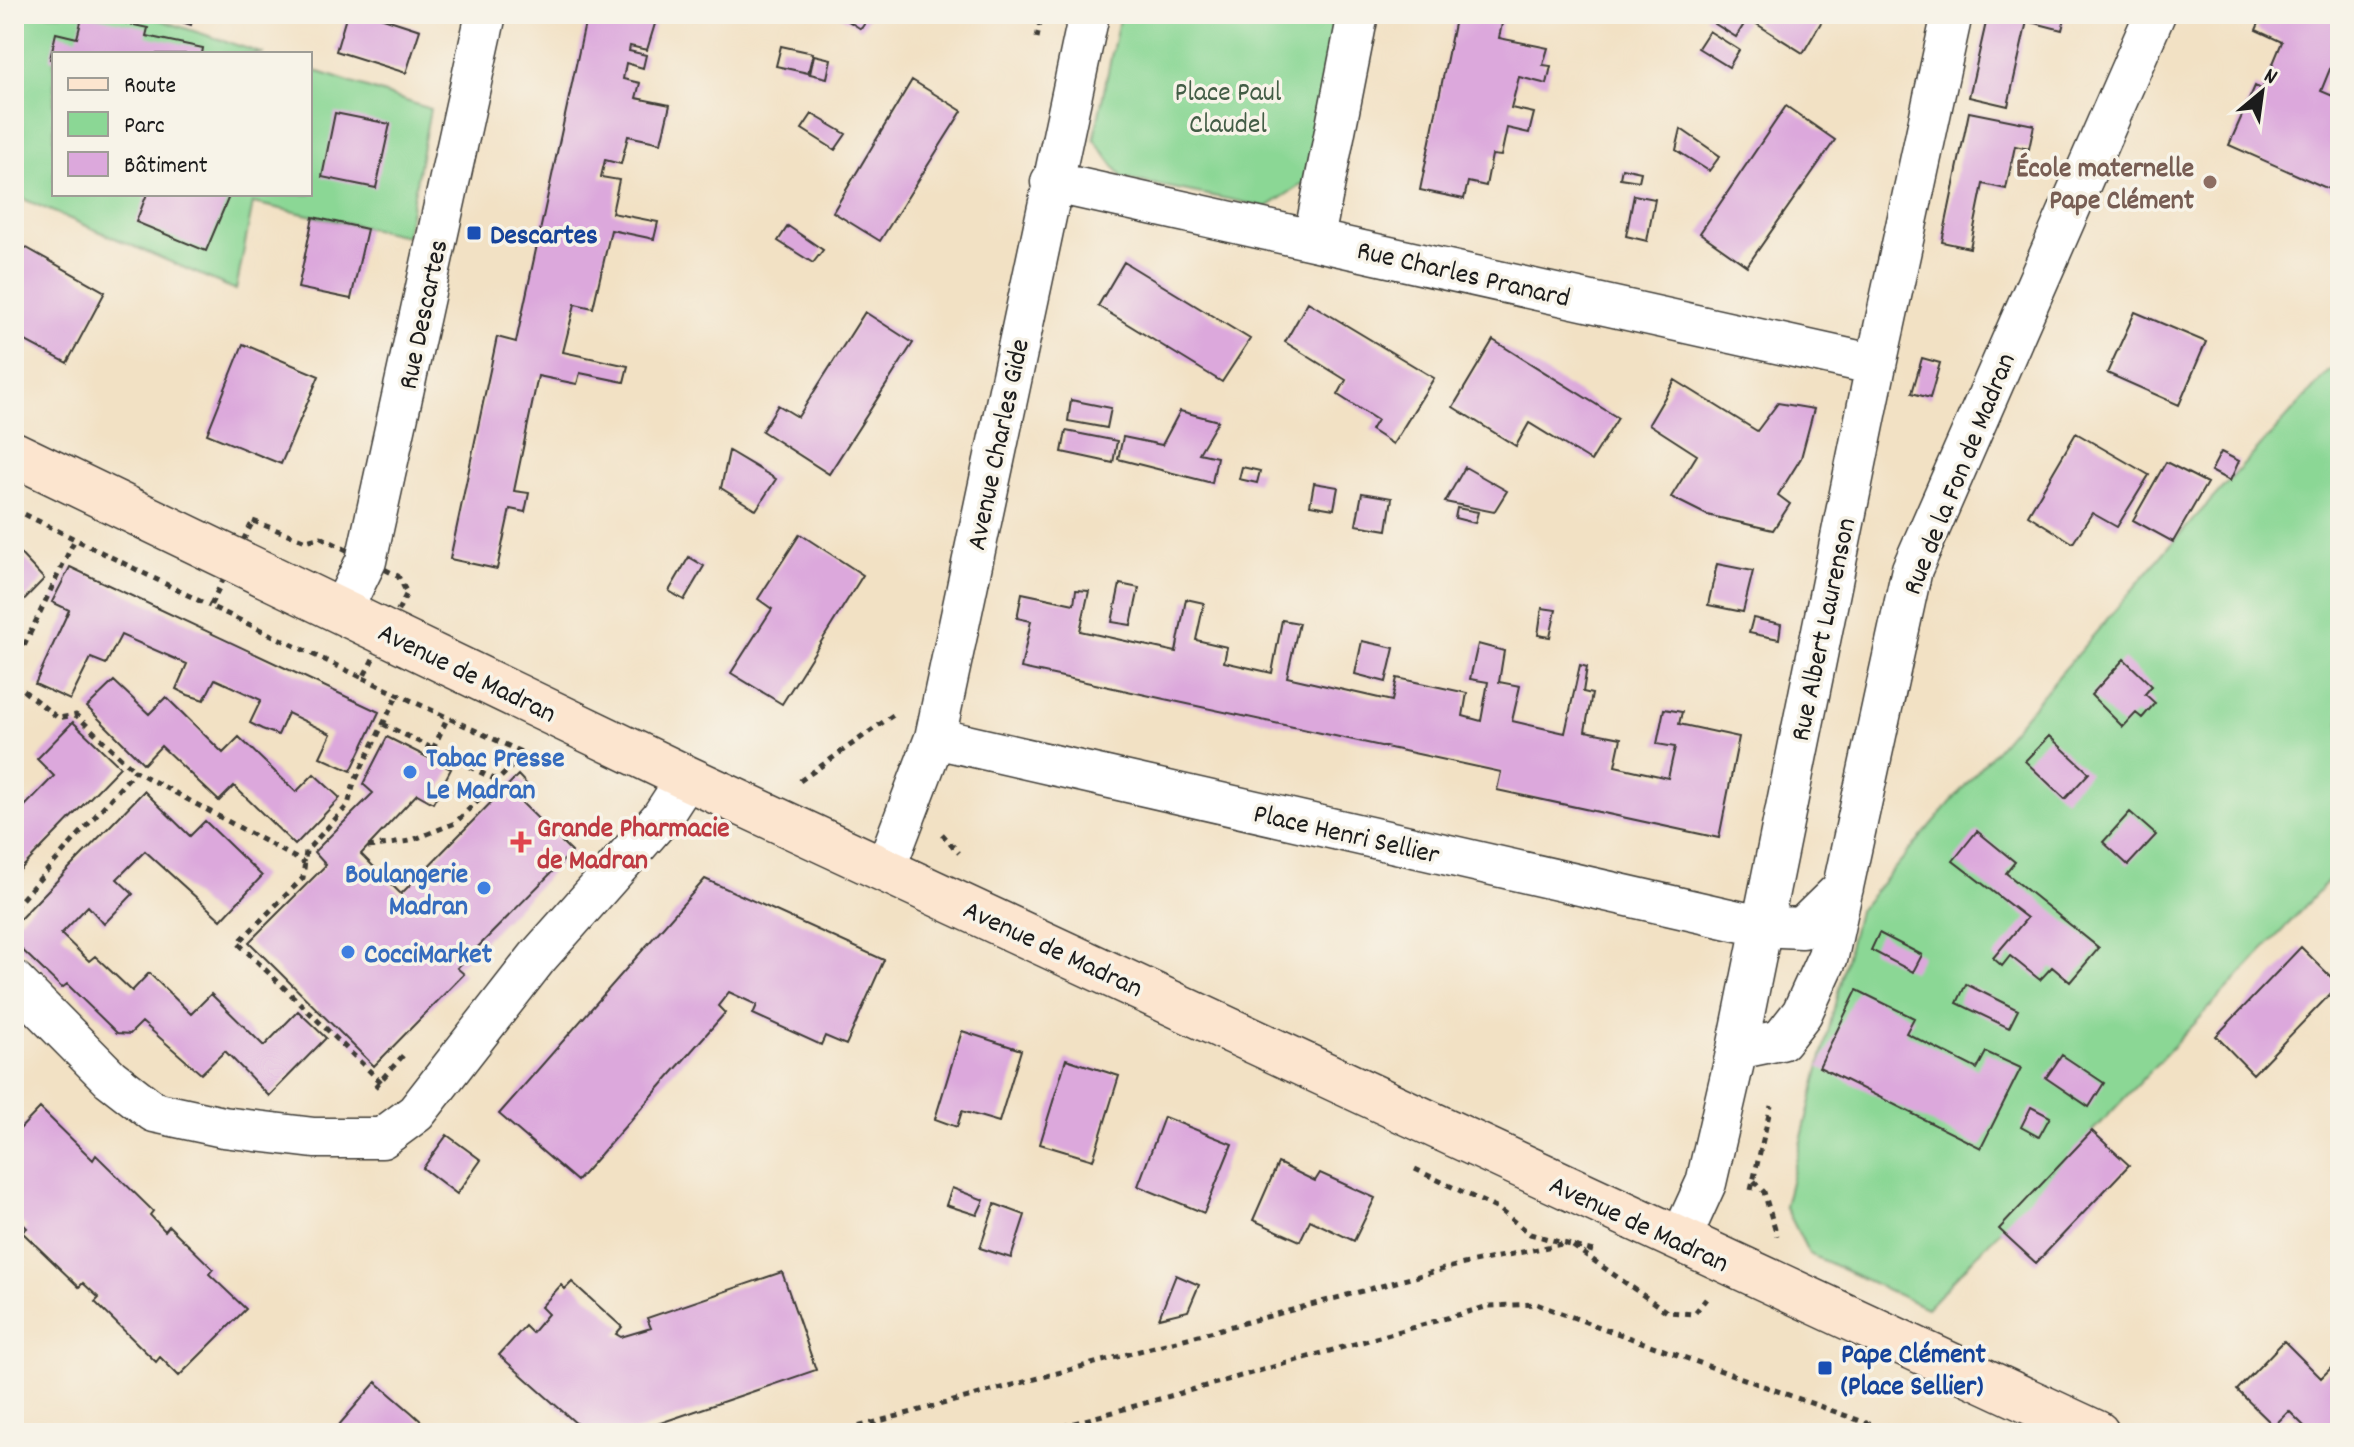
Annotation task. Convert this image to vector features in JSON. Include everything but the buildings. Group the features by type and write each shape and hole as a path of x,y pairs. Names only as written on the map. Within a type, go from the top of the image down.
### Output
{"main road":[{"name":"Avenue de Madran","path":"14,454 687,778 2097,1433"}],"street":[{"name":"Rue Descartes","path":"342,610 366,561 486,14"},
{"name":"Avenue Charles Gide","path":"885,869 935,738 1089,14"},
{"path":"1314,238 1358,14"},
{"name":"Rue Albert Laurenson","path":"1680,1240 1706,1183 1737,1049 1876,365 1952,14"},
{"name":"Rue de la Fon de Madran","path":"1737,1049 1781,1040 1802,1013 1828,956 1912,569 2155,14"},
{"name":"Rue Charles Pranard","path":"1051,182 1876,365"},
{"name":"Place Henri Sellier","path":"935,738 1760,926 1802,928 1843,888"},
{"path":"14,981 110,1078 154,1112 223,1127 314,1138 382,1138 416,1113 537,958 661,818 687,778"}],"path":[{"path":"1036,44 1042,14"},
{"path":"14,509 210,606"},
{"path":"14,667 75,539"},
{"path":"363,678 538,759"},
{"path":"14,683 58,718 76,715 135,771 305,863"},
{"path":"398,694 354,783 348,805 306,851 303,878 238,943 380,1082 416,1113"},
{"path":"789,788 895,717 898,701"},
{"path":"433,749 448,717"},
{"path":"383,724 498,781"},
{"path":"368,847 410,841 455,823 525,753"},
{"path":"14,908 135,771"},
{"path":"329,826 335,831"},
{"path":"371,1092 410,1047"},
{"path":"849,1433 857,1427 1459,1265 1569,1243 1530,1234 1498,1209 1412,1167"},
{"path":"1039,1433 1489,1306 1536,1304 1894,1433"}],"green space":[{"path":"14,14 142,14 258,52 52,52 52,196 312,196 312,70 430,109 406,236 253,203 236,290 14,195"},
{"name":"Place Paul Claudel","path":"1120,14 1340,14 1304,183 1267,207 1123,178 1094,139"},
{"path":"2330,370 2340,376 2340,869 1927,1308 1809,1254 1785,1206 1858,911 2173,542"}],"place":[{"name":"École maternelle Pape Clément","path":"2210,182"},
{"name":"Descartes","path":"474,233"},
{"name":"Tabac Presse Le Madran","path":"410,772"},
{"name":"Grande Pharmacie de Madran","path":"521,842"},
{"name":"Boulangerie Madran","path":"484,888"},
{"name":"CocciMarket","path":"348,952"},
{"name":"Pape Clément (Place Sellier)","path":"1825,1368"}]}
